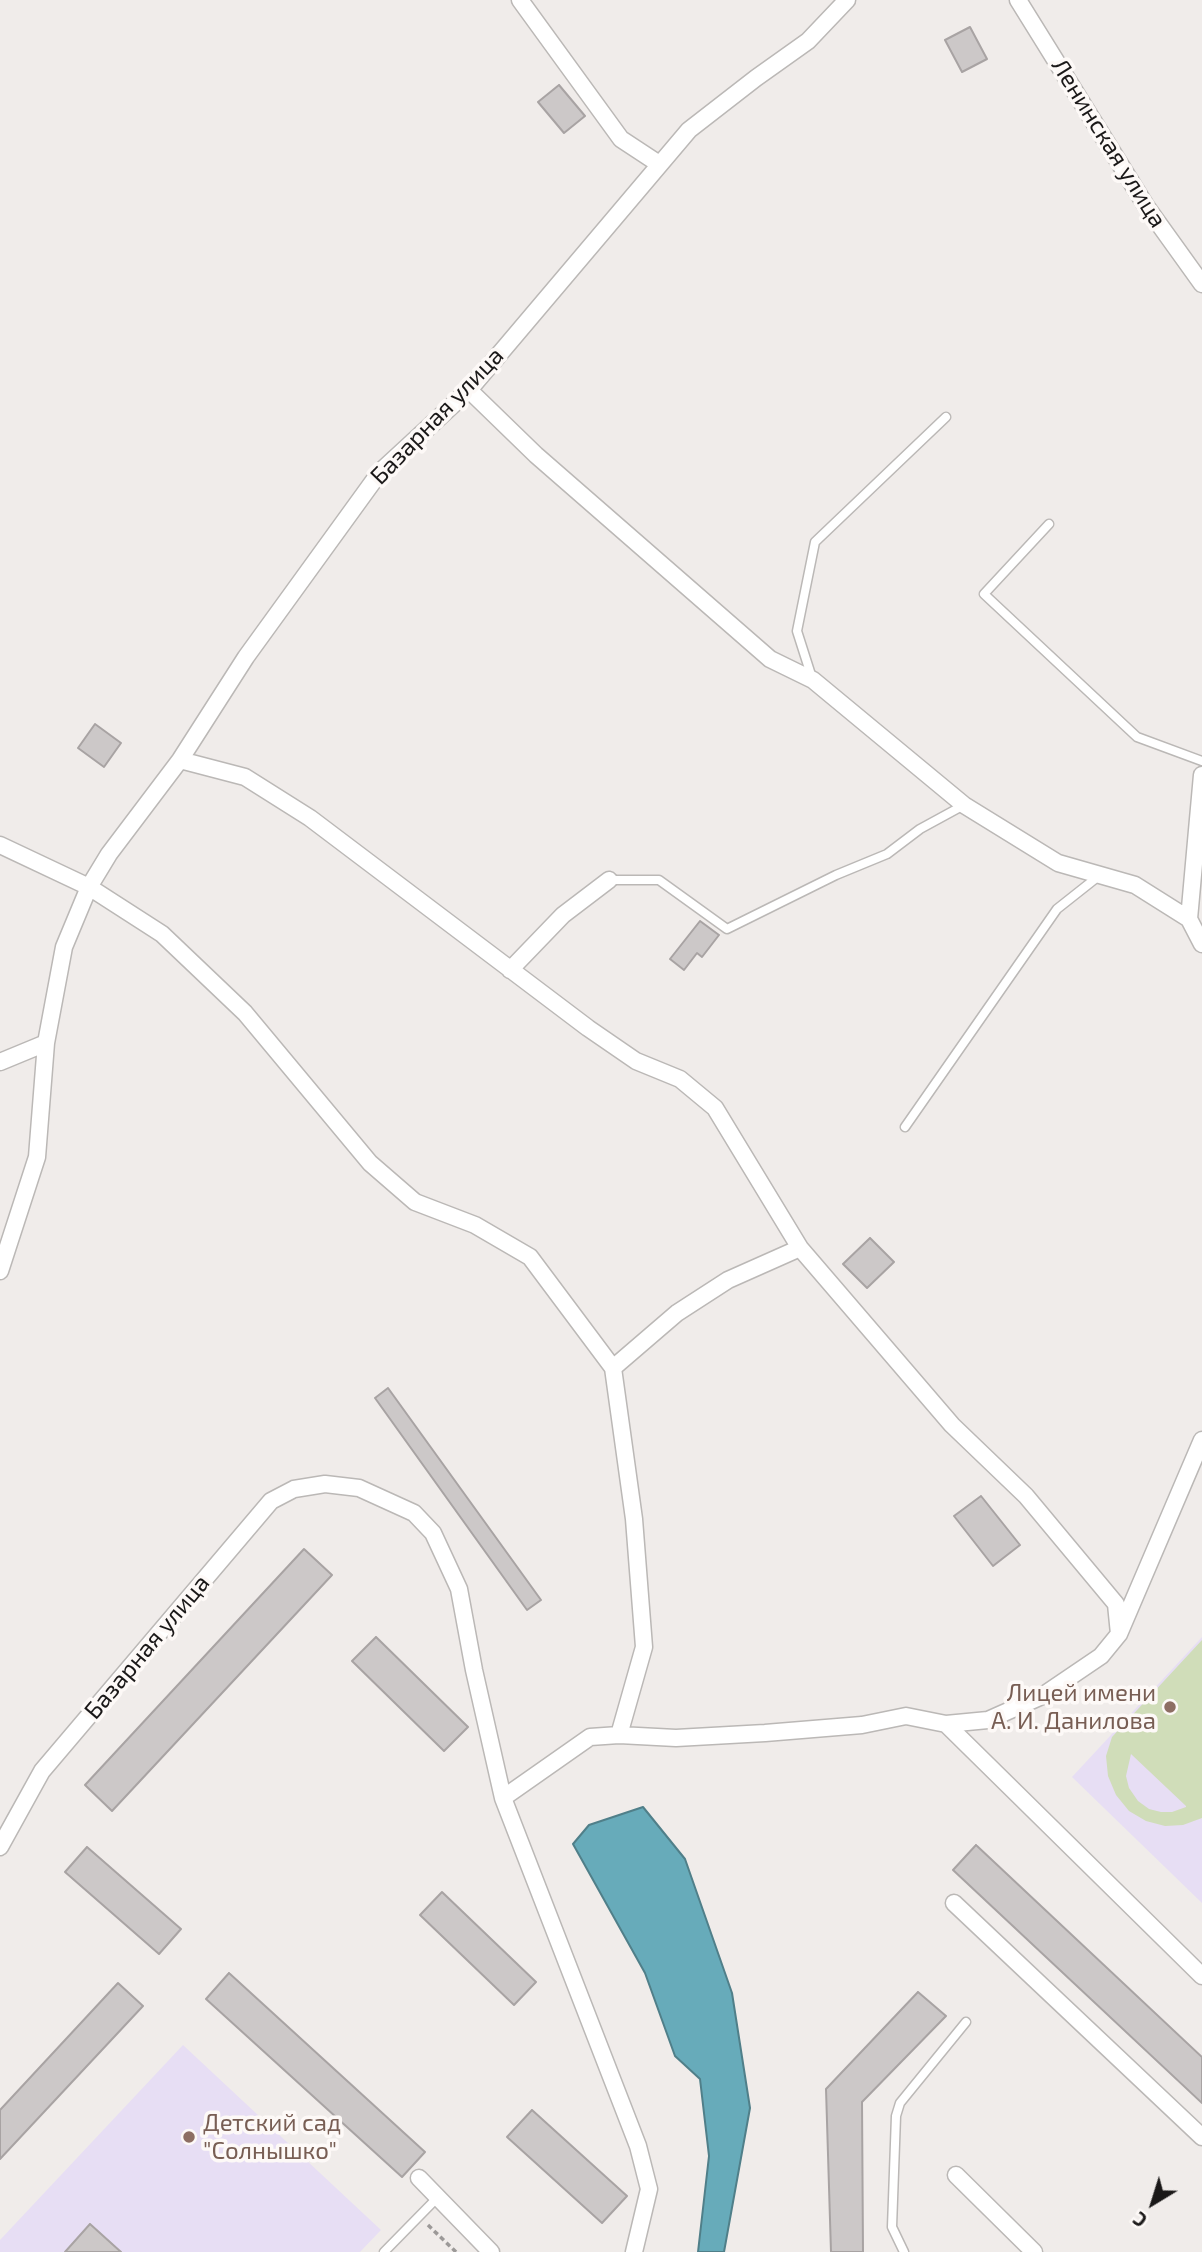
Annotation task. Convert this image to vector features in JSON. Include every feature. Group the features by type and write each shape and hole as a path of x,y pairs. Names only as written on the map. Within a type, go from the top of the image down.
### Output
{"street":[{"path":"520,0 621,139 659,164"},
{"name":"Базарная улица","path":"0,1271 37,1157 46,1043 64,947 89,887 109,854 180,760 246,657 380,472 469,390 690,130 808,41 847,0"},
{"name":"Ленинская улица","path":"1018,0 1146,206 1202,284"},
{"path":"469,390 536,455 770,659 813,680 964,805 1058,863 1135,885 1189,919 1202,944"},
{"path":"180,760 244,777 310,818 510,970 626,1054 680,1079 715,1108 800,1248 952,1425 1026,1496 1116,1604 1119,1634"},
{"path":"1189,919 1202,775"},
{"path":"0,845 89,887 162,934 245,1013 370,1163 415,1202 475,1225 530,1257 613,1368 634,1519 644,1647 619,1735"},
{"path":"510,970 563,915 609,880"},
{"path":"0,1062 46,1043"},
{"path":"613,1368 677,1313 727,1280 800,1248"},
{"path":"503,1798 590,1737 619,1735 676,1738 765,1733 862,1725 906,1716 946,1724 988,1720 1042,1696 1101,1656 1119,1634 1202,1440"},
{"name":"Базарная улица","path":"0,1847 42,1771 271,1501 294,1489 325,1484 359,1488 414,1513 433,1533 460,1588 474,1670 503,1798 638,2146 649,2189 634,2252"},
{"path":"946,1724 1202,1976"},
{"path":"954,1903 1202,2137"},
{"path":"956,2175 1034,2252"},
{"path":"419,2178 491,2252"}],"lane":[{"path":"813,680 797,631 816,542 946,417"},
{"path":"1049,524 984,594 1136,737 1202,761"},
{"path":"609,880 659,880 727,929 836,875 887,854 920,829 964,805"},
{"path":"905,1127 1057,909 1100,875"},
{"path":"904,2252 892,2228 896,2116 901,2103 966,2022"},
{"path":"384,2252 438,2197"}],"path":[{"path":"419,2216 456,2252"}],"shaded area":[{"name":"Лицей имени А. И. Данилова","path":"1202,1637 1202,1903 1072,1777"},
{"name":"Детский сад \"Солнышко\"","path":"183,2045 381,2230 360,2252 0,2252 0,2240"}],"green space":[{"path":"1202,1640 1202,1818 1183,1825 1165,1826 1146,1821 1129,1811 1116,1795 1108,1776 1106,1756 1112,1737","holes":["1131,1754 1186,1806 1172,1812 1161,1812 1149,1809 1138,1801 1129,1788 1126,1776"]}],"water":[{"path":"643,1807 685,1859 732,1993 750,2108 724,2252 698,2252 709,2156 700,2079 675,2056 645,1973 573,1844 589,1825"}],"building":[{"path":"970,27 987,59 962,72 945,40"},
{"path":"559,85 585,116 564,133 538,102"},
{"path":"95,724 121,743 104,767 78,748"},
{"path":"700,921 719,935 702,957 697,953 684,970 670,959"},
{"path":"870,1238 894,1262 867,1288 843,1264"},
{"path":"388,1388 541,1600 527,1610 375,1398"},
{"path":"981,1496 1020,1545 993,1566 954,1516"},
{"path":"304,1549 332,1575 112,1811 85,1785"},
{"path":"376,1637 468,1727 444,1751 352,1661"},
{"path":"976,1845 1202,2057 1202,2103 953,1870"},
{"path":"87,1847 181,1929 159,1954 65,1872"},
{"path":"442,1892 536,1982 514,2005 420,1915"},
{"path":"229,1973 425,2152 402,2177 206,1999"},
{"path":"118,1983 143,2006 0,2159 0,2110"},
{"path":"918,1992 946,2016 862,2102 863,2252 831,2252 826,2089"},
{"path":"532,2110 627,2196 602,2223 507,2137"},
{"path":"90,2224 121,2252 65,2252"}],"place":[{"name":"Лицей имени А. И. Данилова","path":"1170,1707"},
{"name":"Детский сад \"Солнышко\"","path":"189,2137"}]}
